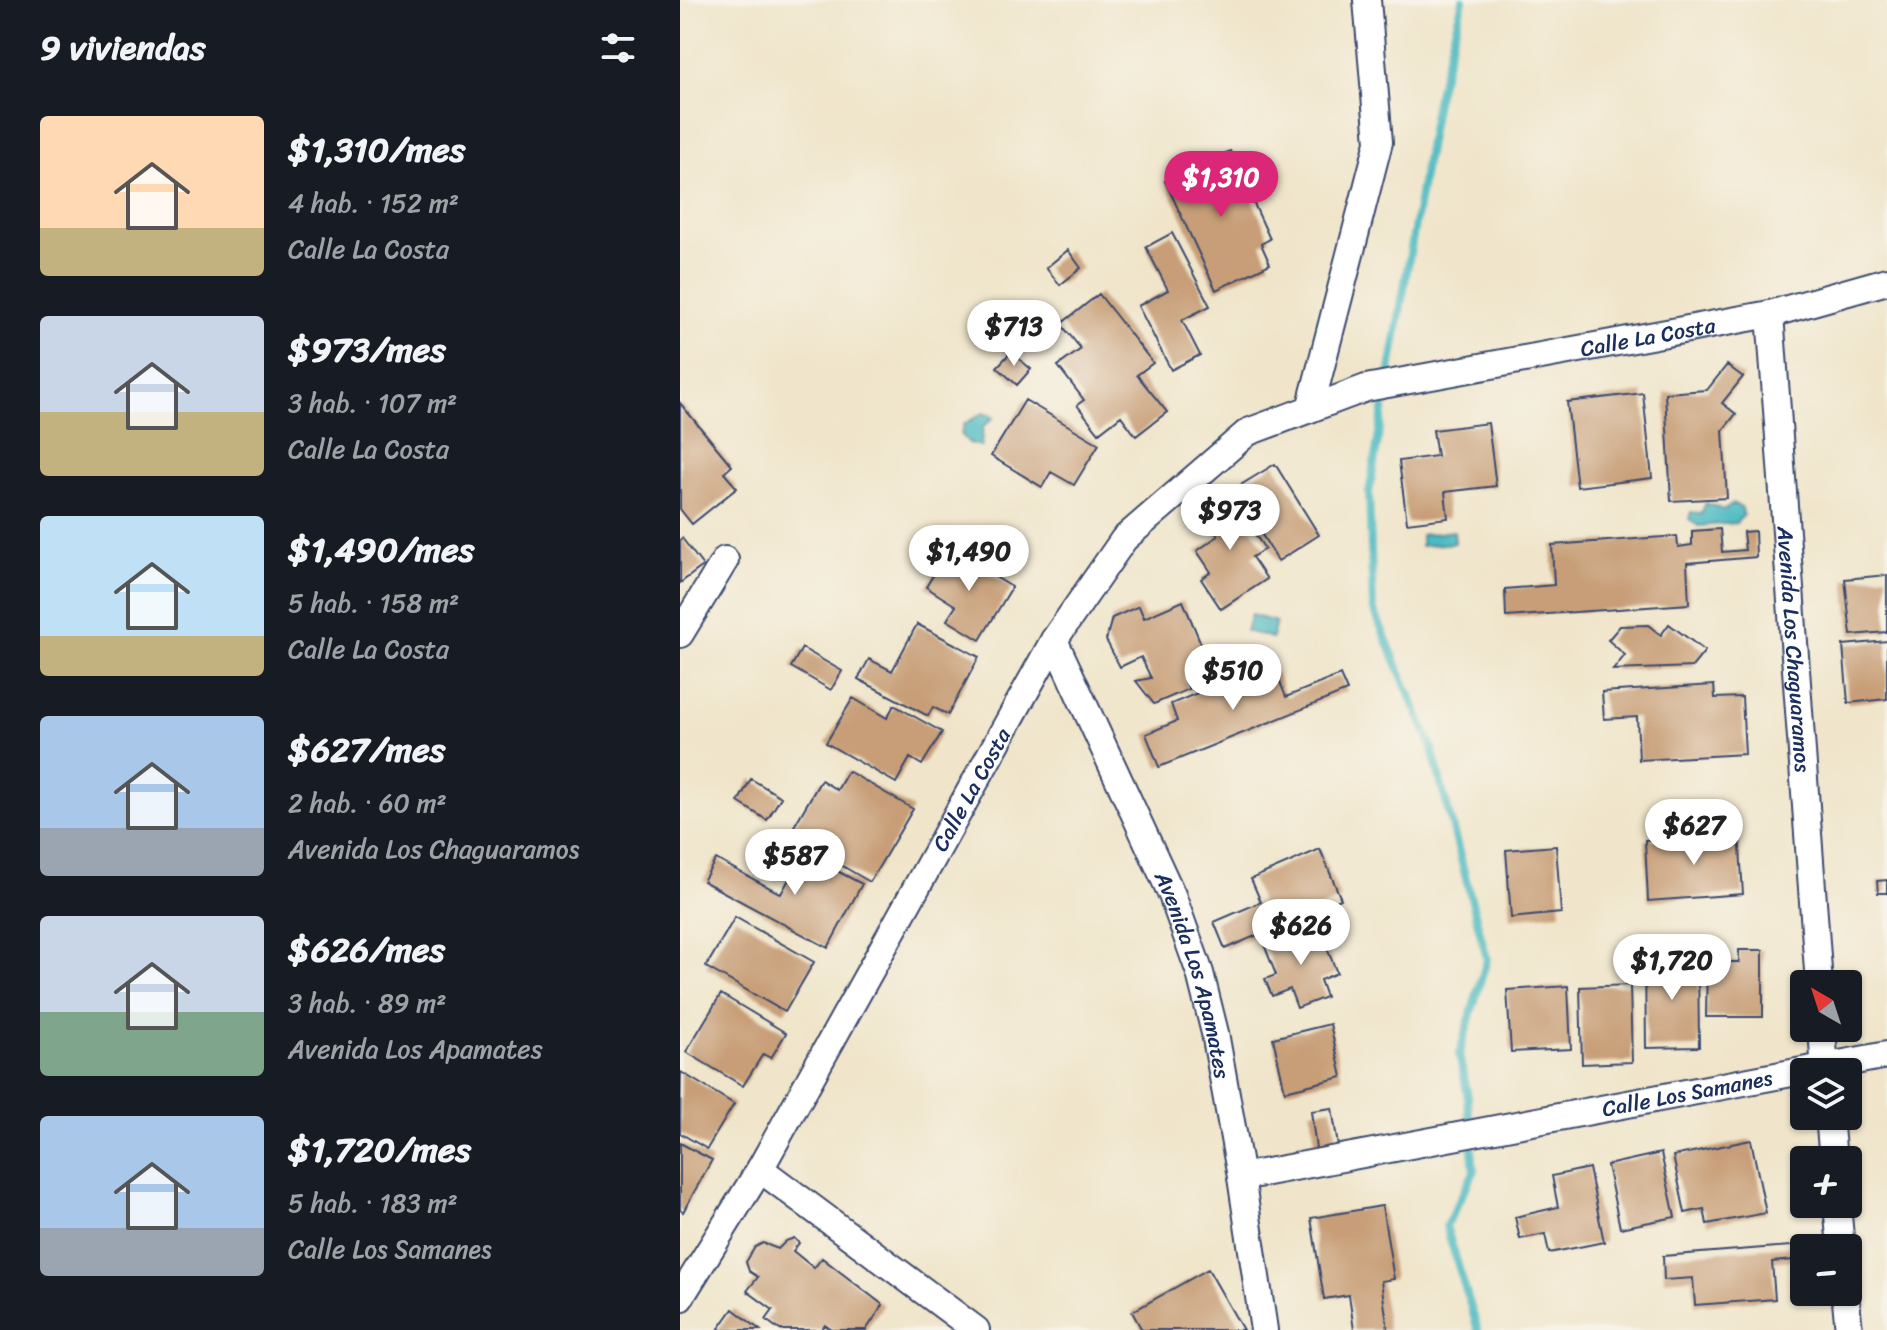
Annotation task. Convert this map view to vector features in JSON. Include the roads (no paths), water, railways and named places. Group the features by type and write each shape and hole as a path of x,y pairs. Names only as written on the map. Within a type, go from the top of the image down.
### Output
{"street":[{"path":"1310,409 1379,142 1367,0"},
{"name":"Calle La Costa","path":"680,1298 760,1169 1054,640 1124,539 1248,432 1366,388 1770,314 1887,281"},
{"name":"Avenida Los Chaguaramos","path":"1770,314 1818,970"},
{"path":"680,634 725,560"},
{"name":"Avenida Los Apamates","path":"1054,640 1172,895 1188,937 1215,1033 1264,1330"},
{"name":"Calle Los Samanes","path":"1862,1061 1887,1055"},
{"name":"Calle Los Samanes","path":"1241,1177 1790,1076"},
{"path":"760,1169 976,1330"},
{"path":"1846,1306 1849,1330"}],"water":[{"path":"983,413 994,417 983,427 981,446 969,443 961,434 964,424"},
{"path":"1706,503 1723,510 1734,504 1742,508 1743,516 1736,523 1698,526 1689,519 1691,512 1701,514"},
{"path":"1454,531 1455,543 1421,546 1421,535"},
{"path":"1251,615 1276,622 1272,638 1246,631"}],"waterway":[{"path":"1463,0 1436,101 1369,493 1373,608 1431,745 1487,959 1459,1055 1467,1091 1474,1172 1446,1226 1478,1330"}]}
